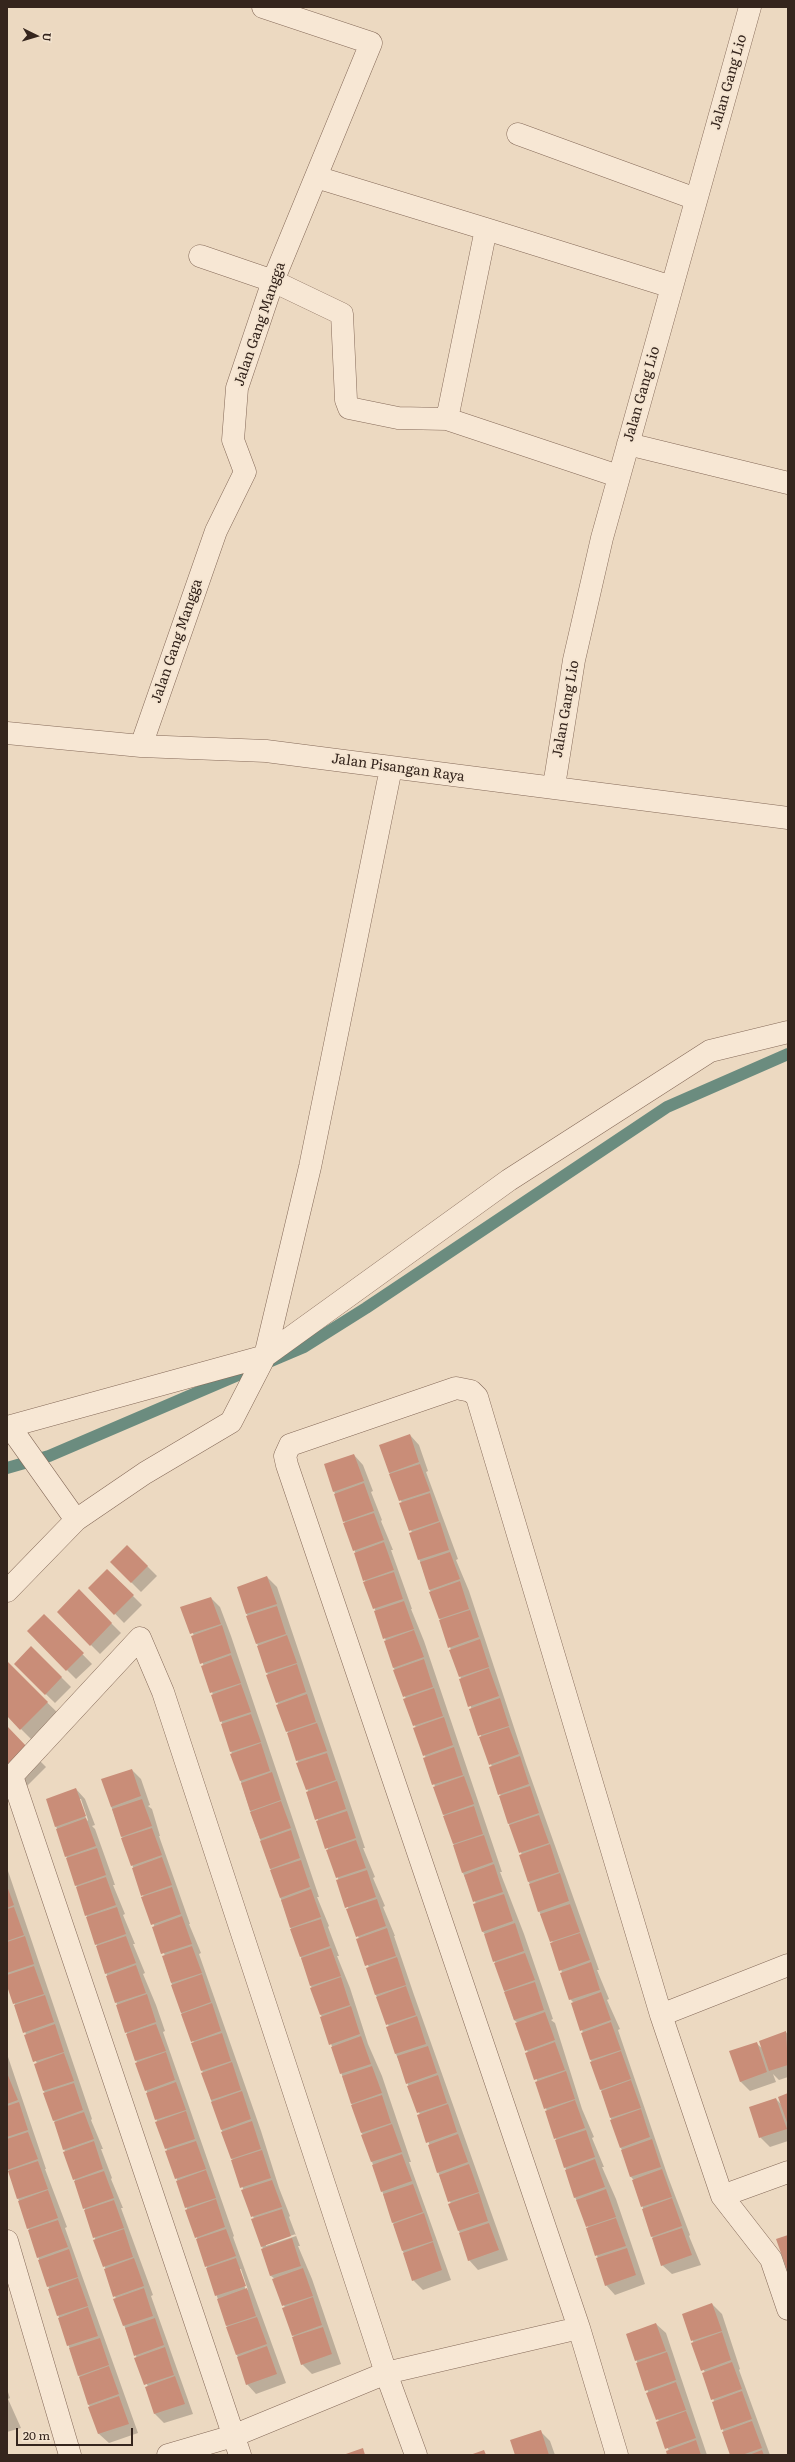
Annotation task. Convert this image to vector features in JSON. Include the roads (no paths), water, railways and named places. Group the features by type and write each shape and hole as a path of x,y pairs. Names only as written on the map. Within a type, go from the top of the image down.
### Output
{"street":[{"name":"Jalan Gang Mangga","path":"141,746 216,531 245,472 233,440 237,388 273,281 371,43 263,7"},
{"name":"Jalan Gang Lio","path":"554,786 574,660 618,476 750,7"},
{"path":"518,134 696,200"},
{"path":"316,177 672,288"},
{"path":"447,419 486,229"},
{"path":"200,256 273,281 342,314 346,400 349,408 398,418 447,419 618,476"},
{"path":"628,444 788,483"},
{"name":"Jalan Pisangan Raya","path":"7,733 141,746 266,751 508,783 554,786 788,818"},
{"path":"7,1591 76,1520 145,1473 231,1422 265,1356 310,1167 391,768"},
{"path":"76,1520 9,1427 265,1356 509,1180 710,1051 788,1032"},
{"path":"617,2455 579,2328 287,1465 285,1456 290,1445 456,1388 472,1391 478,1397 661,2015 722,2196 771,2259 788,2309"},
{"path":"236,2446 12,1776 140,1638 163,1692 386,2373 416,2455"},
{"path":"661,2015 788,1965"},
{"path":"722,2196 788,2172"},
{"path":"7,2241 70,2455"},
{"path":"168,2455 236,2446 386,2373 579,2328"}],"waterway":[{"path":"271,1361 304,1347 366,1308 667,1107 788,1054"},
{"path":"7,1468 49,1456 252,1369"}]}
